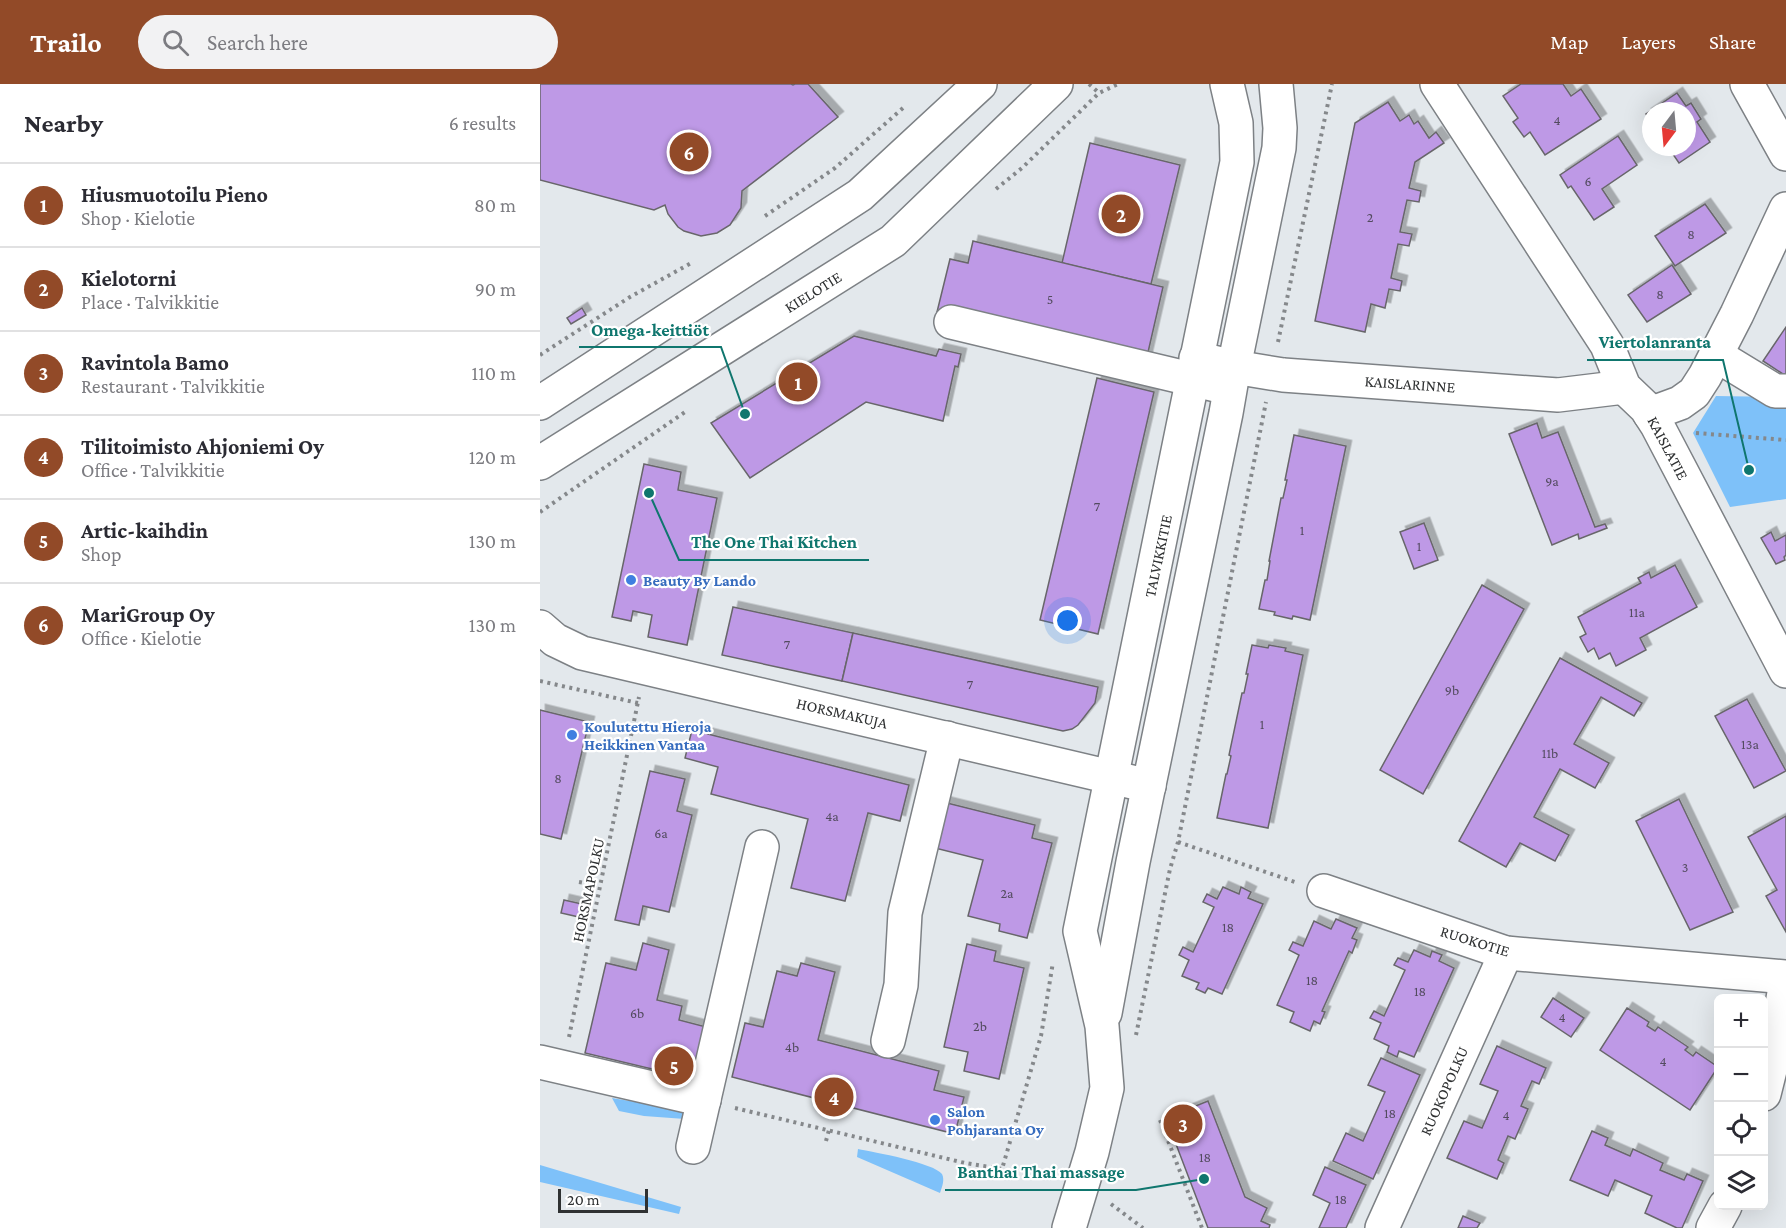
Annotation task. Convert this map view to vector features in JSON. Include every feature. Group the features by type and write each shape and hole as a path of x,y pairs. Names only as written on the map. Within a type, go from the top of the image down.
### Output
{"main road":[{"path":"540,403 860,195 980,84"},
{"name":"KIELOTIE","path":"540,463 893,241 1056,84"},
{"name":"TALVIKKITIE","path":"1069,1228 1092,1152 1107,1088 1102,1026 1080,931 1237,162 1236,123 1227,84"},
{"name":"TALVIKKITIE","path":"1102,1026 1279,148 1280,128 1276,84"},
{"name":"KAISLATIE","path":"1437,84 1606,345 1624,387 1646,408 1786,670"},
{"path":"1747,84 1786,154"},
{"path":"1657,428 1699,385 1716,355 1786,209"},
{"name":"KAISLARINNE","path":"951,322 1232,378 1272,373 1558,395 1624,387"},
{"path":"1716,355 1775,391 1786,391"},
{"name":"HORSMAKUJA","path":"540,627 555,640 582,652 1149,786"},
{"path":"888,1041 902,985 905,913 947,738"},
{"path":"693,1147 762,847"},
{"name":"RUOKOTIE","path":"1324,891 1506,953 1786,979"},
{"name":"RUOKOPOLKU","path":"1383,1228 1506,953"},
{"path":"1768,1078 1786,979"},
{"path":"551,1064 704,1100"},
{"path":"1713,1228 1723,1210"}],"path":[{"path":"1089,84 1099,93"},
{"path":"1136,1037 1170,869 1178,842 1332,84"},
{"path":"757,221 835,168 905,107"},
{"path":"540,355 630,297 698,260"},
{"path":"1657,428 1786,440"},
{"path":"541,682 638,703"},
{"name":"HORSMAPOLKU","path":"551,1064 601,886 635,719"},
{"path":"1178,842 1324,891"},
{"path":"579,882 601,886"},
{"path":"704,1100 966,1163 1002,1169 1041,1036 1055,954"},
{"path":"1160,1120 1202,1228"},
{"path":"826,1141 829,1130"},
{"path":"1110,1195 1111,1204 1143,1228"}],"shaded area":[{"path":"1716,396 1786,397 1786,499 1730,507 1693,433"},
{"path":"612,1098 688,1111 685,1119 644,1116 619,1111"},
{"path":"858,1149 903,1158 937,1170 942,1174 943,1179 940,1193 857,1157"},
{"path":"540,1165 681,1207 679,1214 540,1182"}],"building":[{"path":"540,84 808,84 838,117 742,191 741,208 730,225 717,233 701,236 678,227 668,214 665,205 654,210 540,180"},
{"path":"1521,84 1563,84 1571,96 1581,89 1601,119 1545,155 1530,132 1524,137 1513,122 1518,118 1503,96"},
{"path":"1677,93 1683,102 1664,102"},
{"path":"1388,102 1400,121 1409,115 1414,124 1418,121 1429,138 1436,132 1444,143 1415,162 1409,188 1421,191 1419,202 1407,200 1400,232 1412,234 1409,246 1398,244 1391,278 1402,281 1400,291 1389,289 1385,308 1371,304 1365,332 1315,321 1355,123"},
{"path":"1696,111 1701,119 1697,122 1710,142 1696,151"},
{"path":"1618,136 1637,165 1602,189 1614,207 1594,220 1571,186 1568,188 1560,175"},
{"path":"1090,143 1180,165 1151,284 1062,263"},
{"path":"1674,156 1689,156 1679,163"},
{"path":"1705,204 1726,233 1675,266 1655,236"},
{"path":"973,241 1163,287 1146,361 937,312 950,259 968,263"},
{"path":"1672,265 1691,294 1647,322 1628,295"},
{"path":"582,308 586,315 571,324 567,318"},
{"path":"1786,327 1786,376 1763,361"},
{"path":"854,336 936,356 939,349 961,354 958,367 955,366 943,421 866,402 750,478 711,423"},
{"path":"1097,378 1154,392 1098,634 1040,620"},
{"path":"1537,423 1542,438 1558,432 1595,527 1605,524 1607,528 1579,539 1578,534 1552,545 1509,434"},
{"path":"1294,435 1346,446 1310,620 1293,616 1292,619 1259,609 1265,580 1267,580"},
{"path":"644,464 681,472 678,490 717,498 687,645 648,637 652,615 633,611 631,621 612,617"},
{"path":"1424,523 1438,560 1414,569 1400,532"},
{"path":"1771,532 1775,541 1786,535 1785,560 1776,564 1761,538"},
{"path":"1675,565 1697,607 1640,638 1646,650 1616,666 1610,653 1599,659 1594,648 1588,652 1580,637 1586,634 1578,617 1641,583 1638,578 1649,572 1651,578"},
{"path":"1482,585 1524,609 1423,794 1380,770"},
{"path":"733,607 853,633 842,681 722,655"},
{"path":"853,633 1098,687 1095,703 1078,725 1063,731 842,681"},
{"path":"1252,645 1286,648 1285,651 1303,655 1268,828 1217,818 1242,693 1244,693 1248,674 1246,674"},
{"path":"1560,658 1642,703 1634,716 1601,697 1574,744 1609,763 1595,788 1560,769 1534,817 1569,835 1555,861 1520,843 1506,867 1459,841"},
{"path":"1747,699 1786,771 1754,788 1715,716"},
{"path":"540,710 589,722 561,839 540,834"},
{"path":"692,730 909,785 900,821 868,813 845,901 791,888 808,819 711,794 718,767 685,758"},
{"path":"650,771 685,779 677,811 692,815 669,912 643,906 639,925 615,920"},
{"path":"1679,799 1733,912 1690,930 1636,821"},
{"path":"943,802 1035,825 1032,838 1052,843 1027,938 999,931 1000,924 968,916 983,860 931,847"},
{"path":"1786,816 1786,932 1766,896 1777,890 1748,837"},
{"path":"1223,887 1239,894 1241,887 1251,892 1248,898 1263,904 1222,994 1208,988 1205,993 1196,989 1199,983 1182,976 1189,960 1179,955 1183,947 1193,952 1214,907 1203,902 1207,894 1217,899"},
{"path":"564,900 582,904 579,917 561,913"},
{"path":"1336,919 1357,928 1352,938 1357,940 1352,953 1349,951 1322,1011 1325,1012 1320,1024 1314,1021 1310,1031 1290,1022 1294,1012 1277,1005 1299,955 1289,950 1293,942 1303,946 1314,921 1331,929"},
{"path":"643,943 669,950 657,1000 682,1006 679,1020 710,1028 698,1080 585,1053 606,963 636,970"},
{"path":"967,944 996,951 994,961 1024,968 999,1079 964,1071 968,1052 944,1047"},
{"path":"1414,950 1430,957 1432,951 1442,955 1439,961 1454,968 1414,1057 1399,1051 1397,1057 1387,1052 1389,1046 1374,1039 1381,1023 1370,1018 1374,1011 1384,1016 1405,970 1394,965 1398,958 1408,962"},
{"path":"801,963 835,972 818,1040 939,1071 934,1090 964,1097 955,1134 732,1077 745,1023 763,1027 777,971 797,976"},
{"path":"1553,998 1584,1018 1571,1037 1541,1017"},
{"path":"1627,1008 1649,1022 1647,1026 1655,1031 1658,1027 1688,1047 1685,1050 1693,1056 1696,1052 1714,1064 1714,1073 1690,1110 1600,1050"},
{"path":"1497,1046 1546,1068 1539,1084 1532,1081 1521,1106 1528,1109 1515,1139 1508,1136 1498,1160 1504,1163 1497,1179 1447,1158 1464,1121 1482,1128 1498,1091 1480,1084"},
{"path":"1381,1058 1420,1075 1373,1179 1333,1161 1346,1133 1363,1141 1385,1092 1368,1085"},
{"path":"1208,1101 1245,1197 1267,1208 1261,1221 1270,1225 1269,1228 1208,1228 1166,1118"},
{"path":"1592,1131 1608,1138 1605,1145 1630,1156 1633,1149 1663,1163 1660,1170 1684,1180 1687,1174 1703,1181 1682,1228 1677,1228 1645,1213 1652,1196 1615,1180 1608,1196 1570,1180"},
{"path":"1325,1167 1366,1185 1346,1228 1319,1228 1330,1203 1313,1195"},
{"path":"1463,1216 1480,1223 1477,1228 1458,1228"}],"place":[{"name":"MariGroup Oy","path":"689,152"},
{"name":"Kielotorni","path":"1121,214"},
{"name":"Hiusmuotoilu Pieno","path":"798,382"},
{"name":"Omega-keittiöt","path":"745,414"},
{"name":"Viertolanranta","path":"1749,470"},
{"name":"The One Thai Kitchen","path":"649,493"},
{"name":"Beauty By Lando","path":"631,580"},
{"name":"Koulutettu Hieroja Heikkinen Vantaa","path":"572,735"},
{"name":"Artic-kaihdin","path":"674,1066"},
{"name":"Tilitoimisto Ahjoniemi Oy","path":"834,1097"},
{"name":"Salon Pohjaranta Oy","path":"935,1120"},
{"name":"Ravintola Bamo","path":"1183,1124"},
{"name":"Banthai Thai massage","path":"1204,1179"}]}
